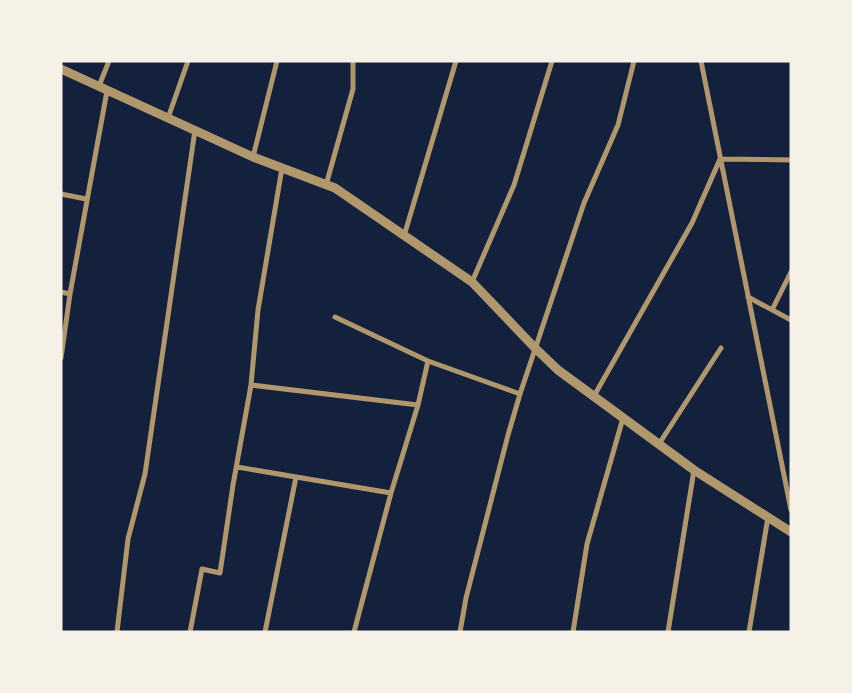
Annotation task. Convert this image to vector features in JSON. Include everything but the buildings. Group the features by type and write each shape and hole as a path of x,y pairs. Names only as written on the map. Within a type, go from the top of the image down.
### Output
{"street":[{"path":"61,358 109,61"},
{"path":"168,118 188,61"},
{"path":"253,157 277,61"},
{"path":"326,185 353,89 353,61"},
{"path":"404,236 456,61"},
{"path":"472,282 514,185 552,61"},
{"path":"460,632 471,579 520,394 584,203 618,125 634,61"},
{"path":"700,61 791,510"},
{"path":"61,69 253,157 335,188 472,282 558,370 694,470 791,532"},
{"path":"117,632 128,539 145,474 194,130"},
{"path":"594,396 692,224 720,159"},
{"path":"720,159 791,160"},
{"path":"190,632 202,569 220,573 251,385 258,310 282,168"},
{"path":"61,194 86,199"},
{"path":"772,310 791,272"},
{"path":"61,292 70,294"},
{"path":"748,297 791,320"},
{"path":"335,317 428,361 520,394"},
{"path":"659,444 721,348"},
{"path":"354,632 391,493 418,405 428,361"},
{"path":"251,385 418,405"},
{"path":"573,632 587,544 623,418"},
{"path":"236,467 391,493"},
{"path":"668,632 694,470"},
{"path":"265,632 296,477"},
{"path":"749,632 768,517"}]}
